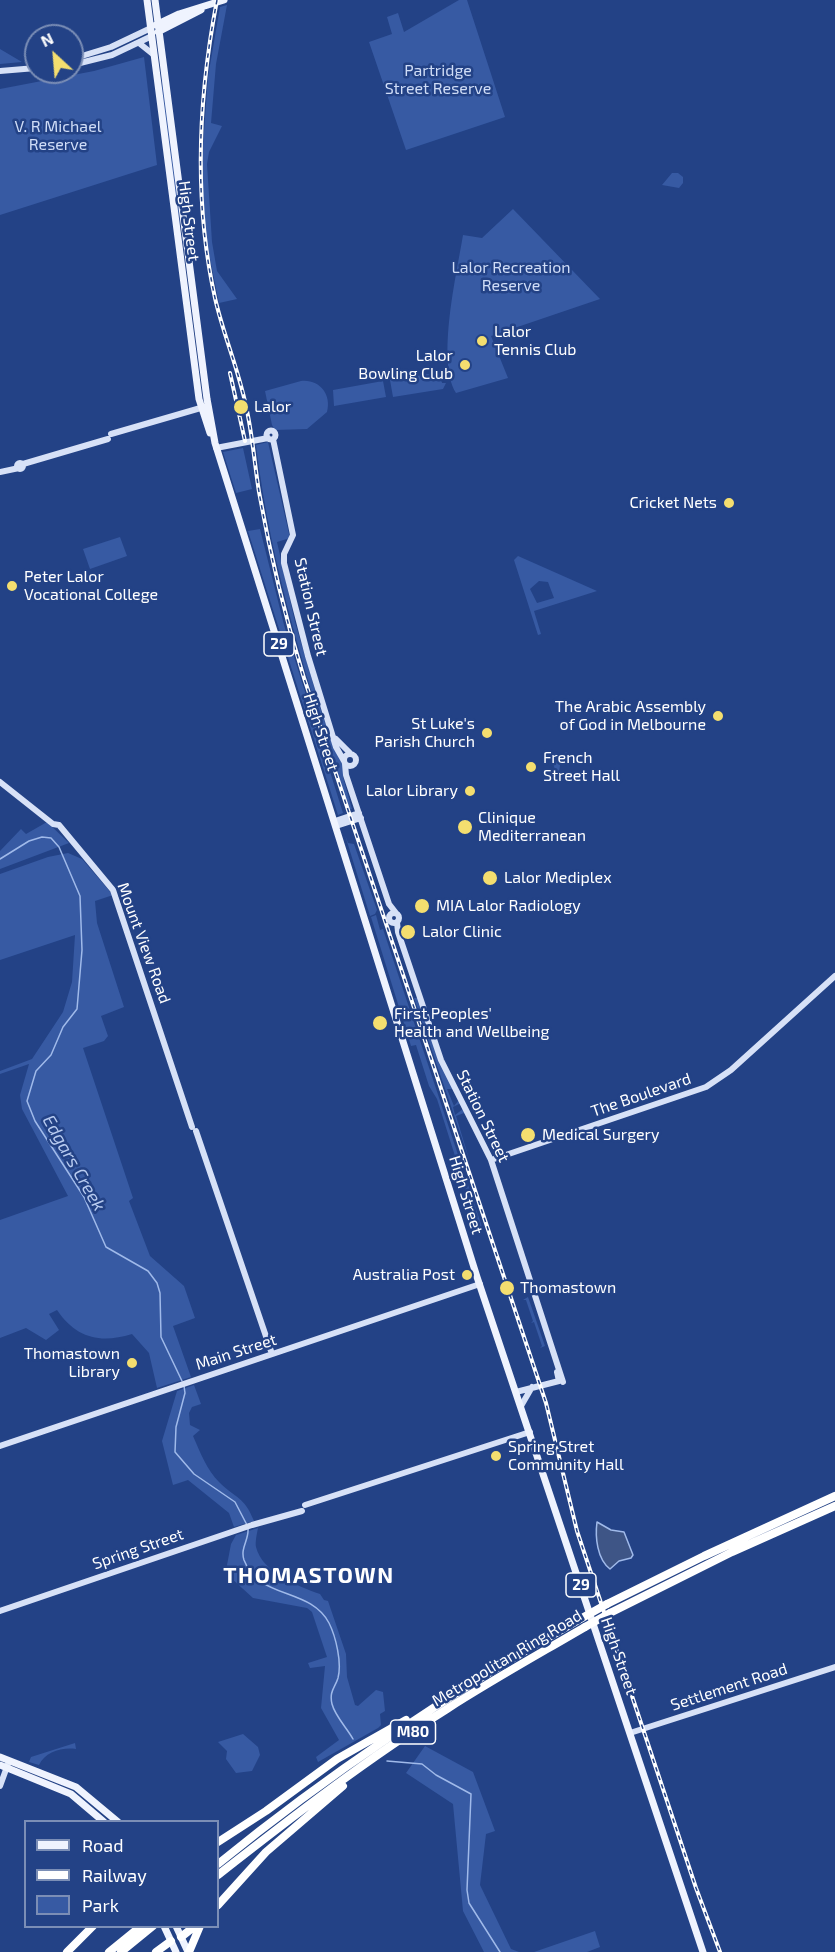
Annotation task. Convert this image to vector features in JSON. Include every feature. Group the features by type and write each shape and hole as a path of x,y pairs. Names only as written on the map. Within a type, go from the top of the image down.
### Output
{"highway":[{"name":"Metropolitan Ring Road","path":"219,1863 316,1788 439,1702 582,1618 704,1556 835,1496"},
{"name":"Metropolitan Ring Road","path":"219,1874 383,1752 479,1689 610,1613 732,1552 835,1506"},
{"path":"219,1841 353,1749 439,1702"},
{"path":"219,1904 266,1852 383,1752"},
{"path":"67,1952 91,1928"},
{"path":"181,1937 192,1928"},
{"path":"188,1952 199,1928"},
{"path":"109,1952 142,1930"},
{"path":"121,1952 142,1930"},
{"path":"126,1952 142,1930"},
{"path":"161,1951 171,1941"}],"main road":[{"name":"High Street","path":"147,0 204,407 480,1284 703,1952"},
{"name":"High Street","path":"155,0 204,407"},
{"path":"152,32 206,6 224,0"},
{"path":"3,1762 71,1794 103,1820"},
{"path":"3,1762 76,1787 117,1820"},
{"path":"177,1928 188,1952"},
{"path":"165,1929 176,1952"},
{"path":"171,1941 181,1937"}],"street":[{"path":"84,62 111,55 139,43 152,32"},
{"path":"84,55 152,32"},
{"path":"139,43 154,55"},
{"path":"102,50 111,55"},
{"path":"0,71 24,69"},
{"path":"0,472 204,407"},
{"name":"Station Street","path":"216,445 270,437 293,533 284,555 284,563 300,629 333,736 347,763 348,780 441,1060 491,1160 561,1382"},
{"name":"Station Street","path":"333,736 350,753"},
{"path":"350,753 356,759 347,763 344,756 350,753"},
{"name":"Mount View Road","path":"0,782 53,824 59,825 110,885 272,1354"},
{"path":"335,824 360,815"},
{"name":"The Boulevard","path":"491,1160 706,1087 736,1066 835,976"},
{"name":"Main Street","path":"0,1446 480,1284"},
{"name":"Station Street","path":"551,1346 555,1368 561,1382"},
{"path":"544,1383 555,1368"},
{"path":"516,1392 544,1383 561,1382"},
{"path":"521,1406 532,1387"},
{"name":"Spring Street","path":"0,1611 530,1432"},
{"name":"Settlement Road","path":"630,1732 835,1667"},
{"path":"0,1786 3,1762"}],"green space":[{"name":"Partridge Street Reserve","path":"459,0 467,0 505,117 406,150 369,42 392,34 387,17 398,13 404,32"},
{"path":"227,5 216,64 211,123 222,126 209,152 207,164 212,242 217,271 237,299 219,303 206,239 201,172 208,77 220,7"},
{"path":"0,49 22,62 0,64"},
{"name":"V. R Michael Reserve","path":"144,57 157,165 0,215 0,89 26,84 84,84 84,73"},
{"path":"161,64 178,197 180,229 163,110"},
{"path":"672,173 678,173 683,177 683,183 679,188 662,185"},
{"name":"Lalor Recreation Reserve","path":"513,209 600,299 491,336 508,378 456,393 450,379 448,339 463,235 482,238"},
{"path":"440,369 443,370 442,383 446,383 443,389 393,397 390,380 436,373"},
{"path":"301,381 313,382 323,389 328,399 327,412 307,429 275,430 265,391"},
{"path":"383,381 386,397 334,406 333,390"},
{"path":"268,442 290,538 277,542 295,622 323,717 343,766 343,777 352,809 349,810 306,675 271,538 256,445"},
{"path":"243,448 252,489 236,493 223,452"},
{"path":"260,529 284,625 343,813 338,815 248,531"},
{"path":"120,537 127,556 90,569 83,549"},
{"path":"518,556 597,591 534,611 541,634 538,635 514,560","holes":["539,581 548,582 554,598 537,603 530,589"]},
{"path":"567,752 560,765 559,773 556,774 552,758"},
{"path":"47,822 69,843 0,869 0,851 21,829 26,834"},
{"path":"345,835 348,843 354,844 377,910 370,916"},
{"path":"68,853 82,859 113,895 95,901 97,923 124,1007 101,1016 108,1036 104,1041 83,1048 133,1198 129,1201 150,1256 184,1286 195,1318 173,1326 191,1377 157,1388 149,1353 132,1334 109,1338 90,1336 72,1327 57,1310 49,1314 59,1330 46,1340 26,1328 0,1338 0,1220 68,1196 22,1109 20,1095 29,1064 0,1074 0,1071 32,1059 63,1012 72,982 75,935 0,960 0,874 48,857"},
{"path":"376,915 380,930 383,929 483,1230 479,1232 437,1099 429,1086 416,1045 411,1046 371,917"},
{"path":"414,998 418,998 453,1089 447,1089 454,1106 459,1100 462,1106 459,1104 453,1107 455,1115 463,1109 469,1120 464,1113 456,1116 470,1162"},
{"path":"528,1297 545,1346 540,1348 542,1346 534,1322 531,1323 533,1321 526,1300 523,1300"},
{"path":"194,1385 201,1404 192,1407 189,1413 190,1425 200,1430 193,1436 198,1448 215,1477 243,1502 254,1521 234,1527 229,1513 188,1480 173,1485 162,1441 177,1391"},
{"path":"258,1528 256,1547 265,1564 282,1577 320,1594 324,1600 328,1601 346,1654 347,1677 355,1705 358,1706 376,1690 383,1692 385,1711 380,1714 381,1725 318,1762 316,1757 339,1740 321,1708 325,1666 310,1668 308,1663 327,1657 312,1612 307,1608 253,1598 231,1578 227,1565 231,1544 236,1535"},
{"path":"243,1734 258,1747 260,1755 252,1771 236,1773 226,1759 227,1751 218,1742"},
{"path":"75,1743 76,1749 54,1751 39,1765 29,1762 31,1757"},
{"path":"425,1746 473,1772 495,1831 486,1834 480,1885 511,1949 519,1952 484,1952 463,1911 453,1804 406,1773"},
{"path":"595,1931 600,1947 587,1952 534,1952"}],"shaded area":[{"path":"597,1522 611,1530 624,1532 633,1555 631,1558 619,1561 610,1569 606,1565 598,1547"}],"waterway":[{"name":"Edgars Creek","path":"0,859 29,841 42,837 51,838 59,847 80,896 82,950 77,1009 63,1027 51,1055 36,1071 27,1101 35,1121 84,1197 106,1247 148,1271 157,1283 160,1293 161,1337 182,1381"},
{"name":"Edgars Creek","path":"184,1386 185,1393 176,1427 175,1452 194,1474 235,1502 247,1525"},
{"name":"Edgars Creek","path":"248,1529 243,1556 251,1573 272,1588 310,1604 321,1612 329,1623 339,1658 338,1678 331,1700 338,1717 353,1739"},
{"name":"Edgars Creek","path":"387,1761 422,1764 436,1775 471,1794 467,1890 469,1903 500,1952"}],"railway":[{"path":"217,0 202,111 203,223 215,298 245,401 263,515 284,609 304,678 546,1403 577,1531 696,1888 720,1952"},
{"path":"230,373 245,441"}],"place":[{"name":"Lalor Tennis Club","path":"482,341"},
{"name":"Lalor Bowling Club","path":"465,365"},
{"name":"Lalor","path":"241,407"},
{"name":"Cricket Nets","path":"729,503"},
{"name":"Peter Lalor Vocational College","path":"12,586"},
{"name":"The Arabic Assembly of God in Melbourne","path":"718,716"},
{"name":"St Luke's Parish Church","path":"487,733"},
{"name":"French Street Hall","path":"531,767"},
{"name":"Lalor Library","path":"470,791"},
{"name":"Clinique Mediterranean","path":"465,827"},
{"name":"Lalor Mediplex","path":"490,878"},
{"name":"MIA Lalor Radiology","path":"422,906"},
{"name":"Lalor Clinic","path":"408,932"},
{"name":"First Peoples' Health and Wellbeing","path":"380,1023"},
{"name":"Medical Surgery","path":"528,1135"},
{"name":"Australia Post","path":"467,1275"},
{"name":"Thomastown","path":"507,1288"},
{"name":"Thomastown Library","path":"132,1363"},
{"name":"Spring Stret Community Hall","path":"496,1456"}],"district":[{"name":"THOMASTOWN","path":"309,1576"}]}
